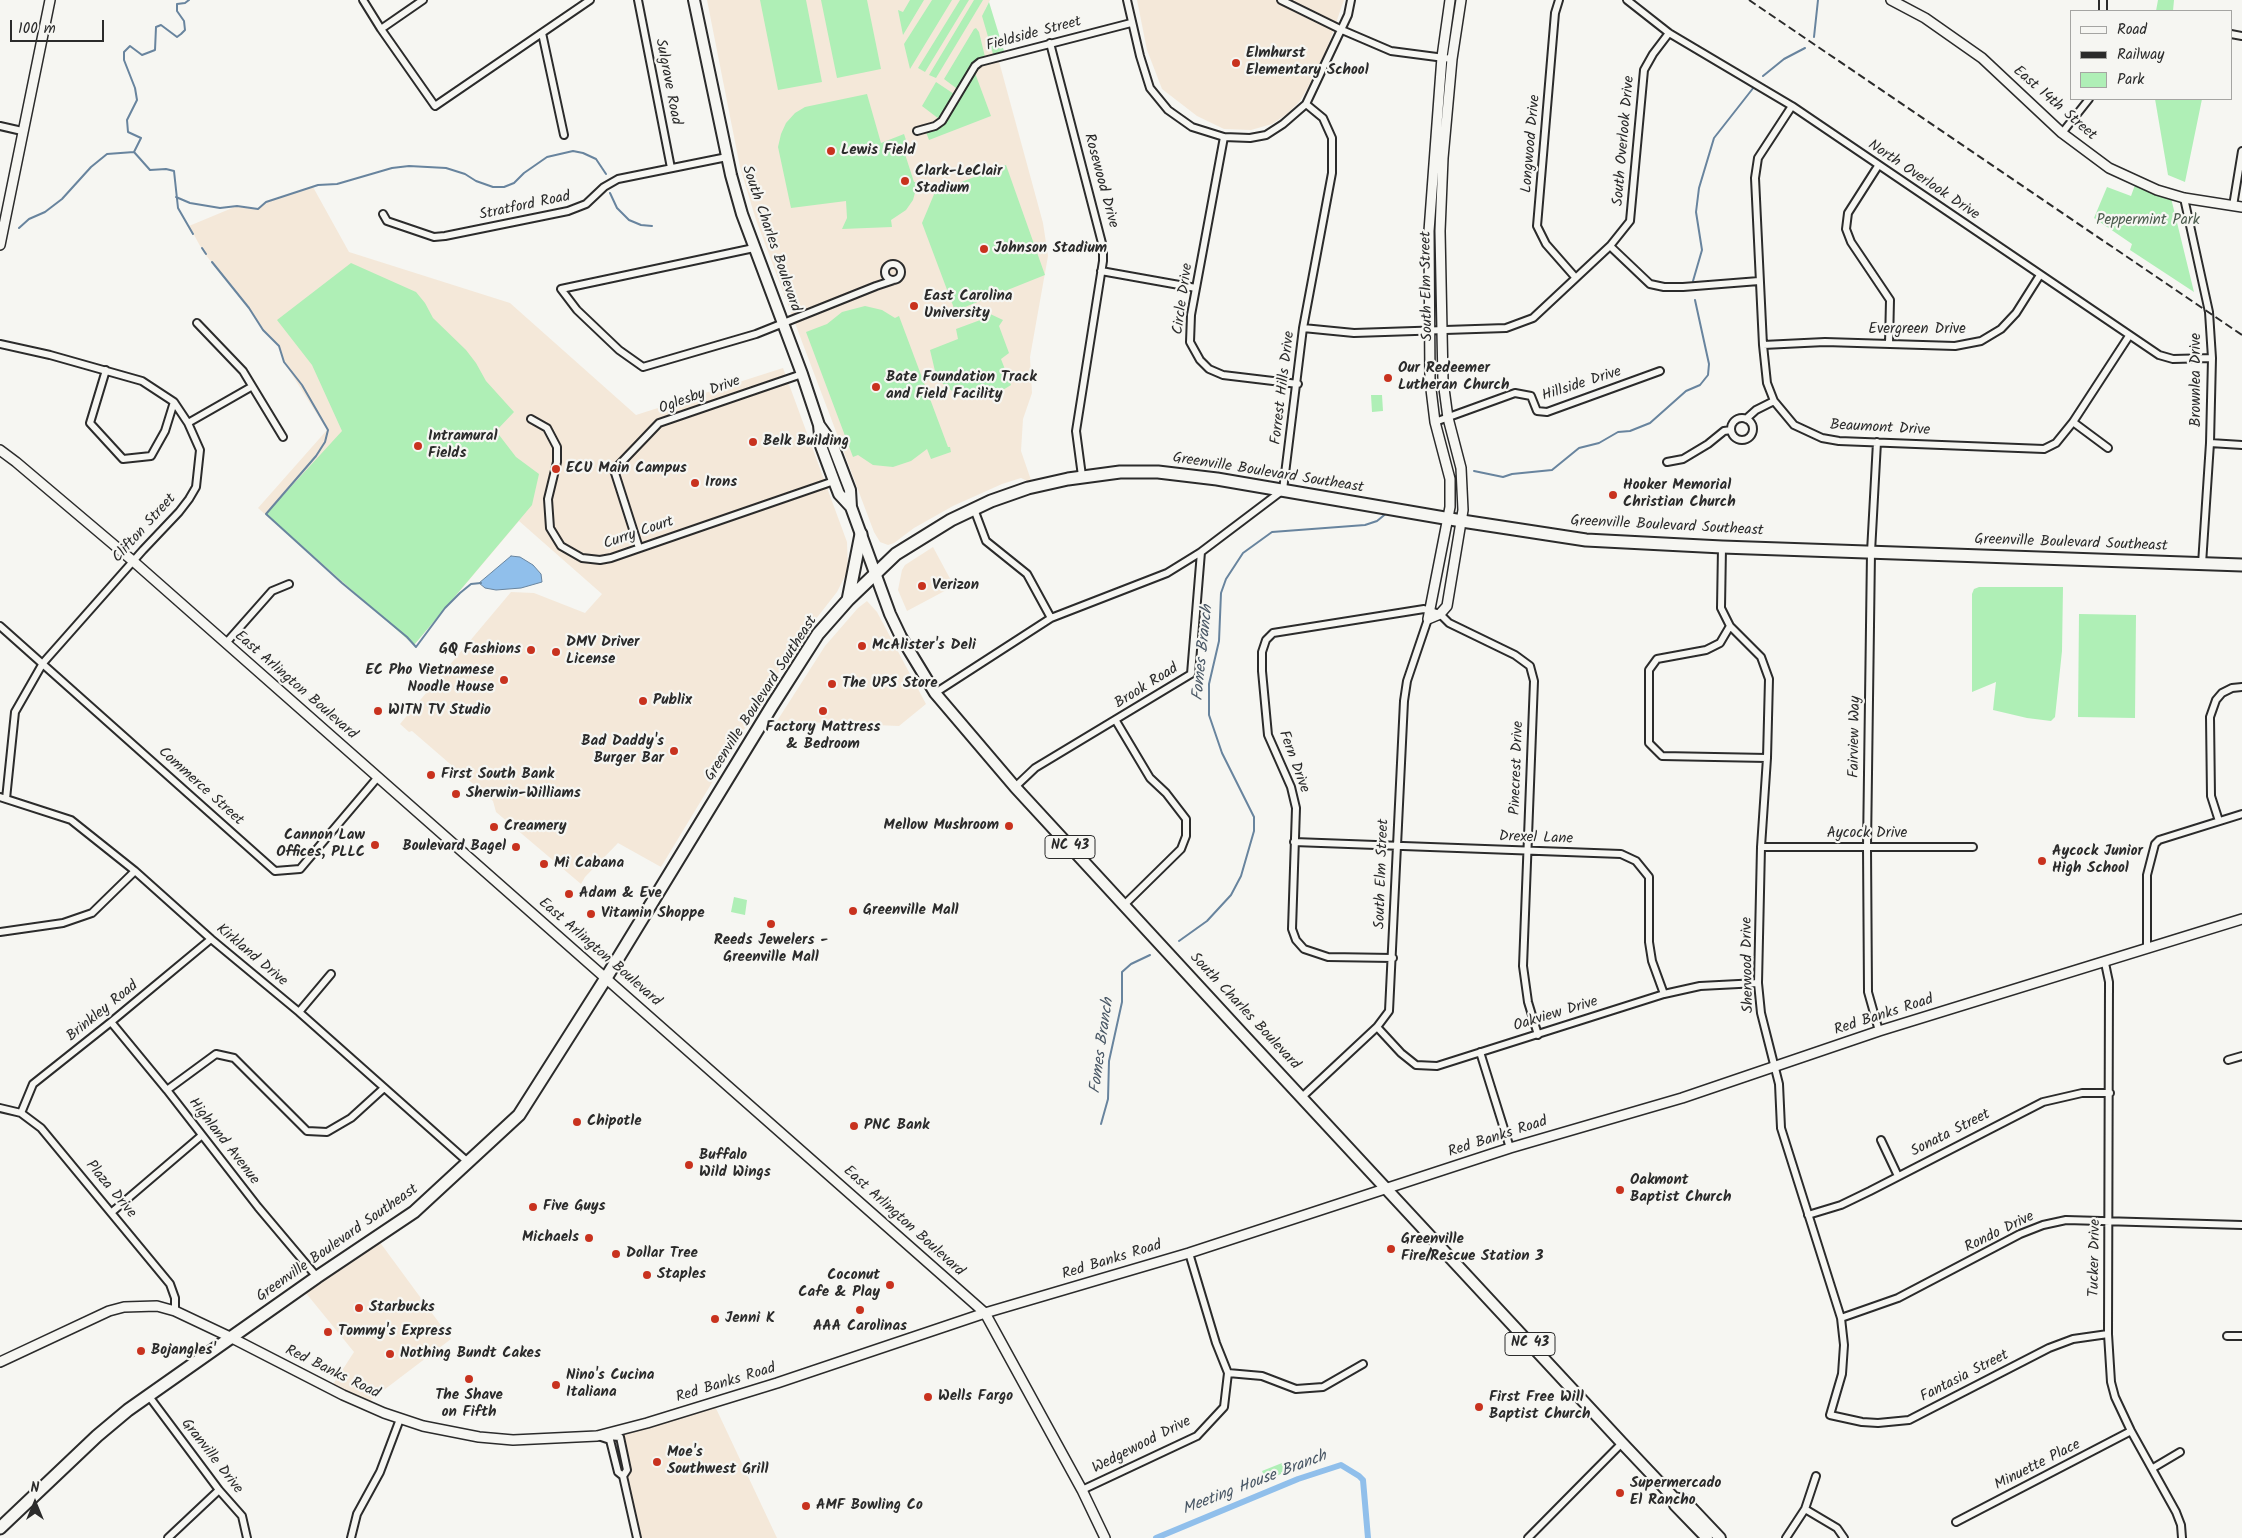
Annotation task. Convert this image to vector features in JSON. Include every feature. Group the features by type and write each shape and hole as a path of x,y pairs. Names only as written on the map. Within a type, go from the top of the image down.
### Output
{"highway":[{"name":"Greenville Boulevard Southeast","path":"0,1528 97,1436 148,1395 316,1277 414,1212 519,1116 806,652 848,600 875,572 896,554 919,538 974,509 1028,488 1082,476 1120,472 1175,473 1586,540 1722,547 2242,565"},
{"path":"848,600 861,534"}],"main road":[{"name":"South Charles Boulevard","path":"694,0 736,194 754,248 802,374 819,426 821,446 839,494 851,507"},
{"name":"South Charles Boulevard","path":"819,426 832,443 850,490 851,507 890,614 901,637 934,693 1015,787 1123,906 1302,1097 1708,1538"},
{"name":"South Charles Boulevard","path":"1676,1502 1684,1500 1720,1538"}],"street":[{"path":"0,244 50,0"},
{"path":"363,0 380,29 435,106 590,0"},
{"path":"380,29 423,0"},
{"name":"Sulgrave Road","path":"638,0 671,168"},
{"path":"1127,0 1131,23 1150,88 1168,110 1192,127 1224,137 1250,138 1266,136 1306,104 1342,30 1351,0"},
{"path":"1281,0 1342,30 1391,51 1452,59"},
{"name":"South Elm Street","path":"1302,1097 1377,1027 1390,1011 1407,681 1429,614 1448,518 1450,479 1435,422 1430,381 1428,231 1442,57 1450,0"},
{"name":"South Elm Street","path":"1440,614 1447,606 1462,521 1463,479 1448,418 1443,380 1440,231 1443,158 1452,59 1461,0"},
{"name":"Longwood Drive","path":"1559,0 1555,13 1537,226 1546,244 1575,277"},
{"name":"North Overlook Drive","path":"1628,0 1670,33 1792,106 2159,355 2173,359 2212,358"},
{"name":"East 14th Street","path":"1891,0 1925,18 1982,58 2062,133 2108,168 2157,190 2184,198 2237,206"},
{"name":"Fieldside Street","path":"917,131 935,126 942,121 980,62 1131,23"},
{"path":"542,33 564,134"},
{"name":"South Overlook Drive","path":"1303,328 1354,332 1506,328 1533,318 1610,246 1630,221 1644,70 1653,54 1670,33"},
{"name":"Rosewood Drive","path":"1050,43 1103,247 1101,271 1076,431 1082,476"},
{"path":"2062,133 2088,100"},
{"name":"Forrest Hills Drive","path":"1283,490 1298,384 1303,328 1332,164 1332,138 1322,118 1306,104"},
{"name":"Beaumont Drive","path":"1792,106 1764,147 1755,168 1759,281 1767,383 1774,401 1786,418 1794,425 1822,438 1839,441 2044,449 2056,443 2073,422 2129,336"},
{"path":"0,126 22,131"},
{"name":"Circle Drive","path":"1224,137 1189,328 1190,342 1200,360 1209,369 1223,375 1298,384"},
{"path":"2237,206 2242,151"},
{"name":"Stratford Road","path":"383,214 387,221 434,237 445,236 568,212 586,204 604,187 618,179 727,157"},
{"path":"1433,157 1443,158"},
{"path":"1878,166 1848,213 1846,229 1851,242 1890,300 1889,344"},
{"name":"Brownlea Drive","path":"2184,198 2209,312 2212,358 2210,443 2202,564"},
{"path":"1428,231 1440,231"},
{"path":"1610,246 1650,284 1664,287 1759,281"},
{"path":"754,248 561,289 577,310 618,350 643,367 756,334 894,280 899,278 902,273 899,265 889,264 876,286"},
{"path":"1101,271 1196,288"},
{"path":"885,272 889,279 894,280"},
{"name":"Evergreen Drive","path":"1763,344 1796,342 1955,346 1981,341 2001,329 2016,313 2040,276"},
{"path":"196,323 243,371 283,437"},
{"name":"Clifton Street","path":"0,344 50,355 142,381 174,402 188,423 200,450 196,487 179,512 43,663 15,712 3,798"},
{"path":"106,370 90,423 123,459 151,456 165,432 174,402"},
{"name":"Hillside Drive","path":"1435,422 1515,393 1531,396 1537,411 1547,412 1660,371"},
{"name":"Oglesby Drive","path":"639,548 614,470 659,422 802,374"},
{"path":"188,423 251,387"},
{"path":"1731,430 1736,420 1746,419 1756,410 1774,401"},
{"name":"Curry Court","path":"531,419 547,428 557,447 557,462 547,510 550,528 561,546 582,558 600,560 834,481"},
{"path":"1731,430 1734,436 1740,440 1750,437 1753,427 1746,419"},
{"path":"2073,422 2108,448"},
{"path":"1667,462 1683,459 1708,444 1724,430 1731,430"},
{"name":"Fairview Way","path":"1877,442 1871,552 1867,847 1868,992 1879,1031"},
{"path":"2210,443 2242,445"},
{"name":"East Arlington Boulevard","path":"0,450 133,561 985,1314 1082,1490 1104,1538"},
{"path":"1450,479 1463,479"},
{"path":"934,693 1051,618 1167,572 1201,552 1283,490"},
{"path":"974,509 986,541 1027,574 1051,618"},
{"name":"Sherwood Drive","path":"1722,547 1721,608 1730,626 1761,657 1768,679 1767,758 1761,847 1758,983 1761,1013 1780,1084 1781,1128 1841,1318 1844,1345 1842,1374 1830,1415"},
{"name":"Brook Road","path":"1015,787 1036,768 1191,674 1201,552"},
{"path":"1439,570 1453,573"},
{"path":"226,644 272,591 289,584"},
{"name":"Fern Drive","path":"1393,958 1328,957 1316,954 1304,949 1300,945 1292,929 1296,808 1291,786 1268,735 1262,652 1266,640 1273,633 1424,609 1429,614"},
{"path":"1429,614 1440,614"},
{"name":"Pinecrest Drive","path":"1440,614 1449,623 1514,655 1530,666 1534,681 1523,966 1528,1002 1538,1035"},
{"name":"Commerce Street","path":"0,626 275,871 300,869 378,777"},
{"path":"1730,626 1720,643 1706,650 1656,659 1649,670 1649,744 1662,756 1767,758"},
{"path":"2219,821 2212,796 2210,717 2216,700 2222,693 2232,688 2242,688"},
{"path":"1116,721 1150,778 1166,793 1186,819 1186,836 1181,848 1123,906"},
{"name":"Kirkland Drive","path":"3,798 72,820 135,871 299,1012 469,1163"},
{"path":"2147,949 2147,875 2151,852 2155,844 2160,840 2242,814"},
{"name":"Drexel Lane","path":"1294,842 1621,854 1636,861 1649,877 1649,942 1652,961 1664,994"},
{"name":"Aycock Drive","path":"1761,847 1972,847"},
{"path":"0,932 63,923 92,913 135,871"},
{"name":"Red Banks Road","path":"0,1362 97,1317 124,1307 157,1306 175,1311 343,1395 400,1419 445,1431 494,1438 533,1440 597,1436 647,1423 777,1383 985,1314 1189,1253 1510,1148 1682,1098 1879,1031 2105,963 2242,919"},
{"name":"Brinkley Road","path":"21,1113 33,1084 111,1022 211,938"},
{"name":"Tucker Drive","path":"2105,963 2109,982 2108,1334 2111,1382 2131,1431 2176,1512 2182,1538"},
{"path":"299,1012 331,974"},
{"name":"Oakview Drive","path":"1377,1027 1401,1053 1416,1065 1437,1066 1664,994 1700,986 1758,983"},
{"name":"Highland Avenue","path":"111,1022 168,1090 201,1136 316,1277"},
{"path":"1480,1052 1510,1148"},
{"path":"168,1090 216,1054 234,1058 307,1131 327,1132 351,1118 384,1088"},
{"path":"2228,1060 2242,1056"},
{"name":"Sonata Street","path":"1808,1215 1841,1205 2043,1102 2082,1093 2110,1093"},
{"name":"Plaza Drive","path":"0,1108 21,1113 41,1128 170,1284 175,1298 175,1311"},
{"path":"112,1212 201,1136"},
{"path":"1881,1140 1898,1176"},
{"name":"Rondo Drive","path":"1841,1318 1898,1298 2020,1234 2043,1225 2066,1220 2242,1225"},
{"name":"Wedgewood Drive","path":"1082,1490 1197,1436 1224,1407 1228,1374 1216,1343 1189,1253"},
{"name":"Fantasia Street","path":"1830,1415 1870,1423 1909,1420 2049,1348 2073,1339 2108,1334"},
{"path":"2227,1336 2242,1336"},
{"path":"1228,1374 1262,1376 1296,1389 1323,1387 1363,1364"},
{"name":"Granville Drive","path":"148,1395 219,1490 242,1516 247,1538"},
{"path":"351,1538 357,1514 380,1472 400,1419"},
{"name":"Minuette Place","path":"1956,1522 2131,1431"},
{"path":"597,1436 620,1437 627,1470 623,1476"},
{"path":"597,1436 610,1440 618,1472 623,1476 637,1538"},
{"path":"1528,1538 1622,1443"},
{"path":"2153,1468 2180,1452"},
{"path":"1786,1538 1805,1509 1816,1476"},
{"path":"168,1538 219,1490"},
{"path":"1805,1509 1837,1528 1844,1538"}],"shaded area":[{"name":"East Carolina University","path":"707,0 990,0 985,10 1043,223 1048,256 1030,357 1032,393 1023,419 1021,451 1032,483 1021,478 1002,484 953,506 914,528 894,543 888,545 880,542 874,532 756,220 740,167"},
{"name":"Elmhurst Elementary School","path":"1137,0 1344,0 1328,46 1315,75 1300,101 1287,114 1272,124 1251,130 1224,129 1197,116 1162,89 1147,50"},
{"name":"ECU Main Campus","path":"313,187 349,252 510,303 636,415 783,368 847,542 848,570 837,592 794,647 661,867 618,843 585,877 581,884 496,812 493,801 412,731 409,732 400,724 511,592 534,593 585,613 602,594 519,521 414,645 258,508 327,430 284,362 279,346 263,330 249,308 204,253 189,226 237,206 258,209 266,202"},
{"path":"933,547 954,586 907,611 898,590 902,570 905,565"},
{"path":"867,601 877,612 926,704 899,726 777,721 825,646 858,608"},
{"path":"376,1237 451,1339 372,1399 369,1407 330,1389 354,1352 301,1287"},
{"path":"713,1402 777,1538 637,1538 623,1476 627,1470 619,1431"}],"green space":[{"path":"760,0 806,0 822,82 778,90"},
{"path":"821,0 867,0 881,69 837,78"},
{"path":"910,0 924,0 903,35 898,10 903,12"},
{"path":"932,0 952,0 910,69 904,44"},
{"path":"960,0 969,0 925,72 918,68"},
{"path":"974,0 983,0 936,78 929,75"},
{"path":"2158,0 2174,0 2173,10 2156,10"},
{"path":"989,2 1004,51 993,54 982,16"},
{"path":"976,28 979,32 985,57 975,61 958,88 956,88 944,79"},
{"path":"975,73 991,116 929,140 926,132 944,123"},
{"path":"936,82 954,94 939,119 922,106"},
{"name":"Lewis Field","path":"867,94 881,143 904,134 908,146 903,148 914,182 916,182 916,189 913,200 906,210 891,220 892,227 842,229 847,218 846,201 791,208 778,147 786,123 795,113 805,107"},
{"path":"2155,100 2202,100 2185,182 2168,175"},
{"name":"Johnson Stadium","path":"1006,165 1045,275 955,311 922,223 935,192"},
{"name":"Peppermint Park","path":"2135,185 2171,198 2194,292 2130,250 2132,244 2094,218 2107,187 2131,196"},
{"name":"Intramural Fields","path":"351,263 416,292 425,303 433,318 466,350 486,381 514,412 496,431 516,457 539,474 532,505 414,645 266,514 342,431 312,365 277,320"},
{"name":"Bate Foundation Track and Field Facility","path":"865,306 882,310 895,318 899,316 951,452 931,459 927,449 911,461 893,467 873,465 858,455 853,457 806,332 827,324 842,312"},
{"path":"986,312 1003,320 999,326 1009,353 1001,359 1011,385 993,396 970,398 956,394 942,383 935,371 930,350 958,339 956,329 983,319"},
{"path":"1371,395 1382,395 1383,411 1372,412"},
{"path":"1979,587 2063,587 2062,651 2055,717 2051,721 2027,718 1993,710 1996,682 1972,692 1972,594 1974,589"},
{"path":"2079,614 2136,615 2135,718 2078,717"},
{"path":"734,897 747,900 745,915 731,912"},
{"path":"1282,1463 1286,1472 1266,1480 1262,1471"}],"water":[{"path":"511,556 520,557 533,565 541,574 542,582 521,588 496,590 485,588 479,583"}],"waterway":[{"path":"19,228 29,219 45,212 62,199 91,167 107,154 134,152 141,138 128,132 127,120 137,100 135,88 124,60 124,52 130,46 142,55 155,50 156,27 161,25 177,37 181,34 185,30 184,21 177,11 177,4 185,3 189,0"},
{"name":"Fomes Branch","path":"1814,37 1818,0"},
{"name":"Fomes Branch","path":"1763,76 1784,59 1805,48"},
{"name":"Fomes Branch","path":"1693,281 1702,250 1696,212 1699,188 1714,138 1754,87"},
{"path":"176,197 190,203 220,208 237,206 258,209 266,202 318,185 337,184 392,168 409,166 446,168 465,174 476,181 493,187 504,187 514,183 524,173 547,157 573,151 596,159 606,174"},
{"path":"134,152 150,170 166,169 174,171 178,208 193,234"},
{"path":"610,193 617,208 629,220 641,225 652,226"},
{"path":"202,248 206,254"},
{"path":"212,262 249,308 263,330 279,346 284,362 302,385 328,430 325,442 316,456 266,514 342,583 407,637 416,647 445,608 460,593 471,584 481,583"},
{"name":"Fomes Branch","path":"1474,471 1503,477 1512,474 1552,470 1579,448 1599,443 1618,432 1630,431 1650,423 1686,391 1700,385 1708,375 1709,364 1695,300"},
{"name":"Fomes Branch","path":"1179,941 1207,921 1231,895 1241,876 1254,831 1254,817 1222,753 1209,715 1209,684 1219,641 1221,593 1226,579 1243,553 1272,532 1365,525 1377,521 1388,512"},
{"name":"Fomes Branch","path":"1101,1124 1108,1099 1109,1061 1122,1002 1122,972 1131,964 1150,955"},
{"name":"Meeting House Branch","path":"1156,1538 1298,1479 1341,1465 1363,1480 1368,1538"}],"railway":[{"path":"1749,0 2242,335"}],"place":[{"name":"Elmhurst Elementary School","path":"1236,63"},
{"name":"Lewis Field","path":"831,151"},
{"name":"Clark-LeClair Stadium","path":"905,181"},
{"name":"Johnson Stadium","path":"984,249"},
{"name":"East Carolina University","path":"914,306"},
{"name":"Our Redeemer Lutheran Church","path":"1388,378"},
{"name":"Bate Foundation Track and Field Facility","path":"876,387"},
{"name":"Belk Building","path":"753,442"},
{"name":"Intramural Fields","path":"418,446"},
{"name":"ECU Main Campus","path":"556,469"},
{"name":"Irons","path":"695,483"},
{"name":"Hooker Memorial Christian Church","path":"1613,495"},
{"name":"Verizon","path":"922,586"},
{"name":"McAlister's Deli","path":"862,646"},
{"name":"GQ Fashions","path":"531,650"},
{"name":"DMV Driver License","path":"556,652"},
{"name":"EC Pho Vietnamese Noodle House","path":"504,680"},
{"name":"The UPS Store","path":"832,684"},
{"name":"Publix","path":"643,701"},
{"name":"WITN TV Studio","path":"378,711"},
{"name":"Factory Mattress & Bedroom","path":"823,711"},
{"name":"Bad Daddy's Burger Bar","path":"674,751"},
{"name":"First South Bank","path":"431,775"},
{"name":"Sherwin-Williams","path":"456,794"},
{"name":"Mellow Mushroom","path":"1009,826"},
{"name":"Creamery","path":"494,827"},
{"name":"Cannon Law Offices, PLLC","path":"375,845"},
{"name":"Boulevard Bagel","path":"516,847"},
{"name":"Aycock Junior High School","path":"2042,861"},
{"name":"Mi Cabana","path":"544,864"},
{"name":"Adam & Eve","path":"569,894"},
{"name":"Greenville Mall","path":"853,911"},
{"name":"Vitamin Shoppe","path":"591,914"},
{"name":"Reeds Jewelers - Greenville Mall","path":"771,924"},
{"name":"Chipotle","path":"577,1122"},
{"name":"PNC Bank","path":"854,1126"},
{"name":"Buffalo Wild Wings","path":"689,1165"},
{"name":"Oakmont Baptist Church","path":"1620,1190"},
{"name":"Five Guys","path":"533,1207"},
{"name":"Michaels","path":"589,1238"},
{"name":"Greenville Fire/Rescue Station 3","path":"1391,1249"},
{"name":"Dollar Tree","path":"616,1254"},
{"name":"Staples","path":"647,1275"},
{"name":"Coconut Cafe & Play","path":"890,1285"},
{"name":"Starbucks","path":"359,1308"},
{"name":"AAA Carolinas","path":"860,1310"},
{"name":"Jenni K","path":"715,1319"},
{"name":"Tommy's Express","path":"328,1332"},
{"name":"Bojangles'","path":"141,1351"},
{"name":"Nothing Bundt Cakes","path":"390,1354"},
{"name":"The Shave on Fifth","path":"469,1379"},
{"name":"Nino's Cucina Italiana","path":"556,1385"},
{"name":"Wells Fargo","path":"928,1397"},
{"name":"First Free Will Baptist Church","path":"1479,1407"},
{"name":"Moe's Southwest Grill","path":"657,1462"},
{"name":"Supermercado El Rancho","path":"1620,1493"},
{"name":"AMF Bowling Co","path":"806,1506"}]}
